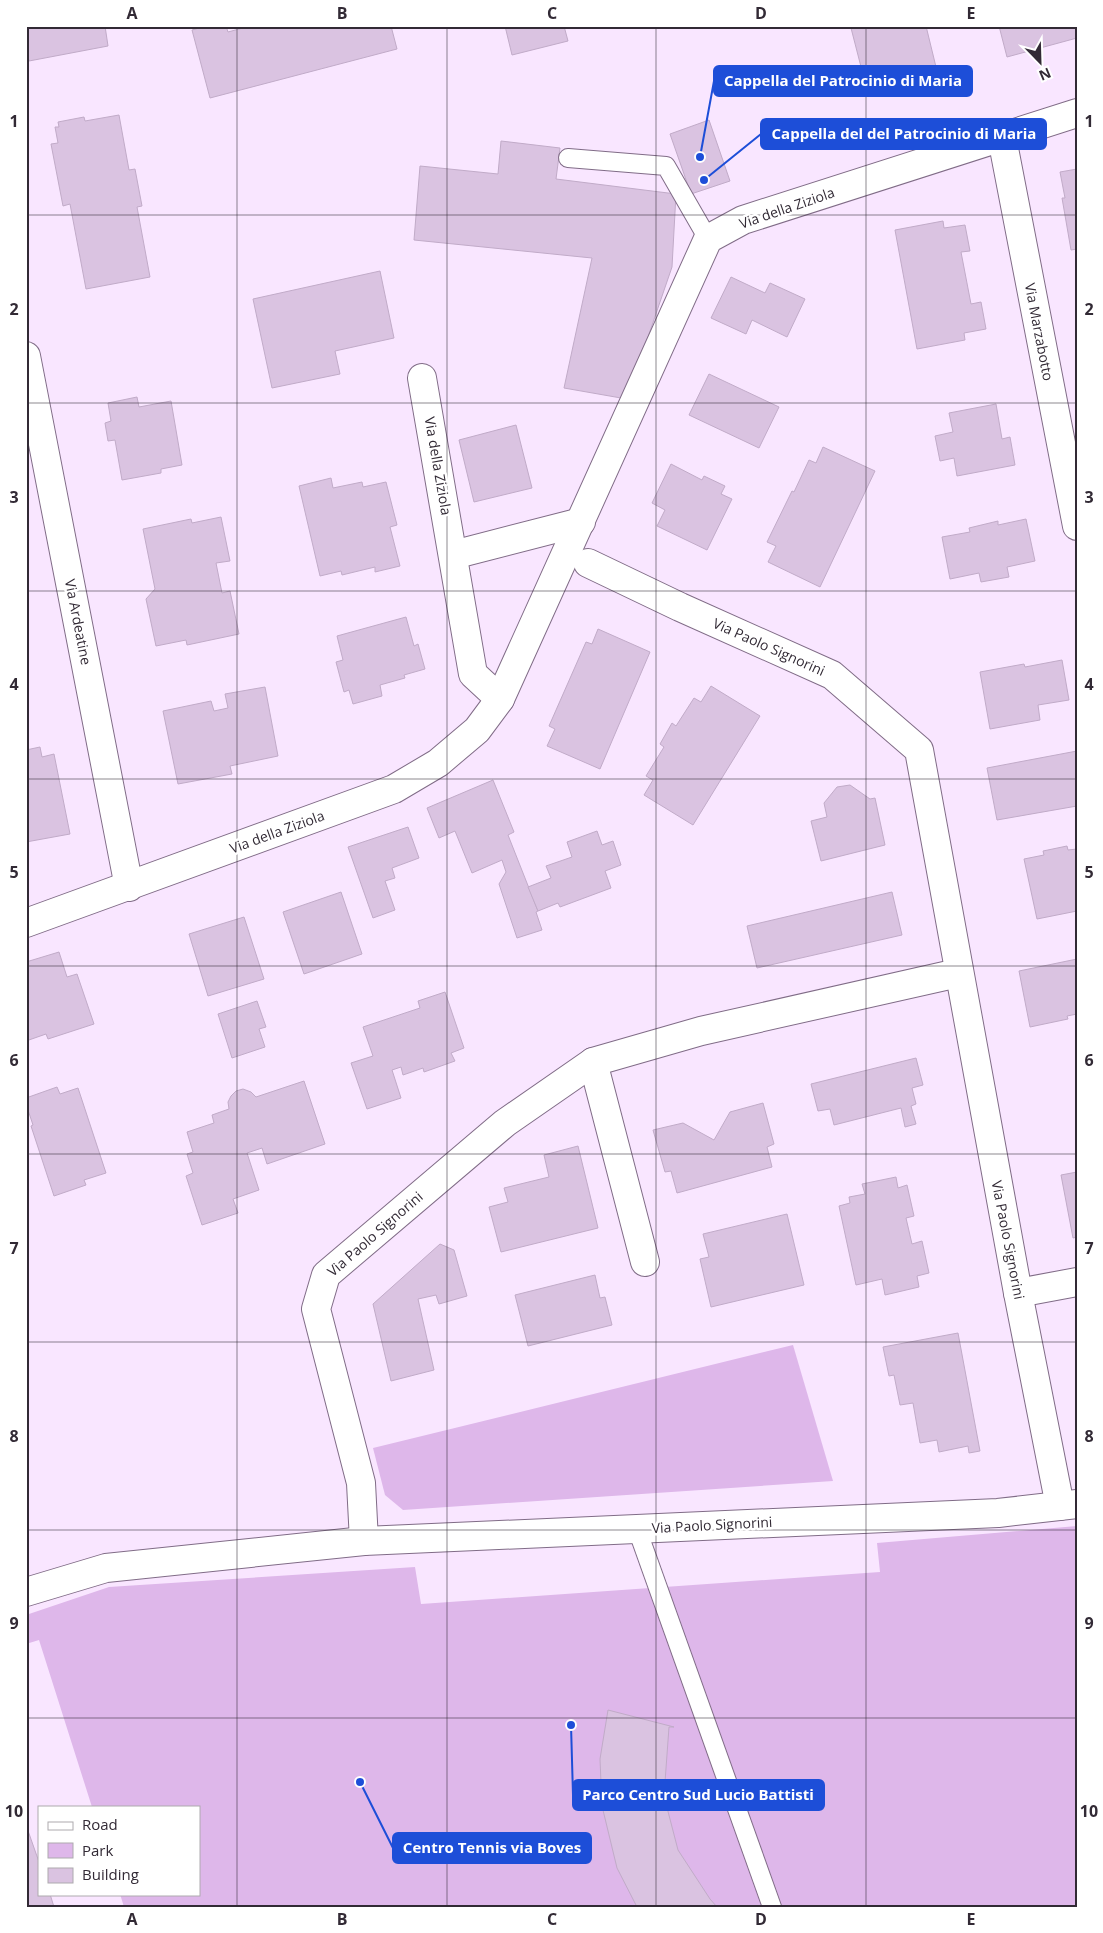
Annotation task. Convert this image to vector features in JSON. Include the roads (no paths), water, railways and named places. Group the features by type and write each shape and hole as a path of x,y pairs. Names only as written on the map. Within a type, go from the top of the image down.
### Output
{"street":[{"name":"Via della Ziziola","path":"26,923 394,789 438,764 477,730 500,699 708,239 743,220 1077,114"},
{"name":"Via Marzabotto","path":"1002,138 1077,526"},
{"name":"Via Ardeatine","path":"26,356 129,887"},
{"name":"Via della Ziziola","path":"422,378 473,674 500,699"},
{"path":"453,555 581,522"},
{"name":"Via Paolo Signorini","path":"26,1592 106,1568 364,1541 998,1512 1068,1505 1018,1293 958,973 919,750 832,675 680,607 588,563"},
{"name":"Via Paolo Signorini","path":"364,1541 361,1482 316,1309 326,1275 505,1123 593,1062 701,1031 958,973"},
{"path":"593,1062 645,1262"},
{"path":"1018,1293 1077,1282"}],"lane":[{"path":"568,158 666,166 708,239"},
{"path":"637,1529 772,1907"}],"place":[{"name":"Cappella del Patrocinio di Maria","path":"700,157"},
{"name":"Cappella del del Patrocinio di Maria","path":"704,180"},
{"name":"Parco Centro Sud Lucio Battisti","path":"571,1725"},
{"name":"Centro Tennis via Boves","path":"360,1782"}]}
